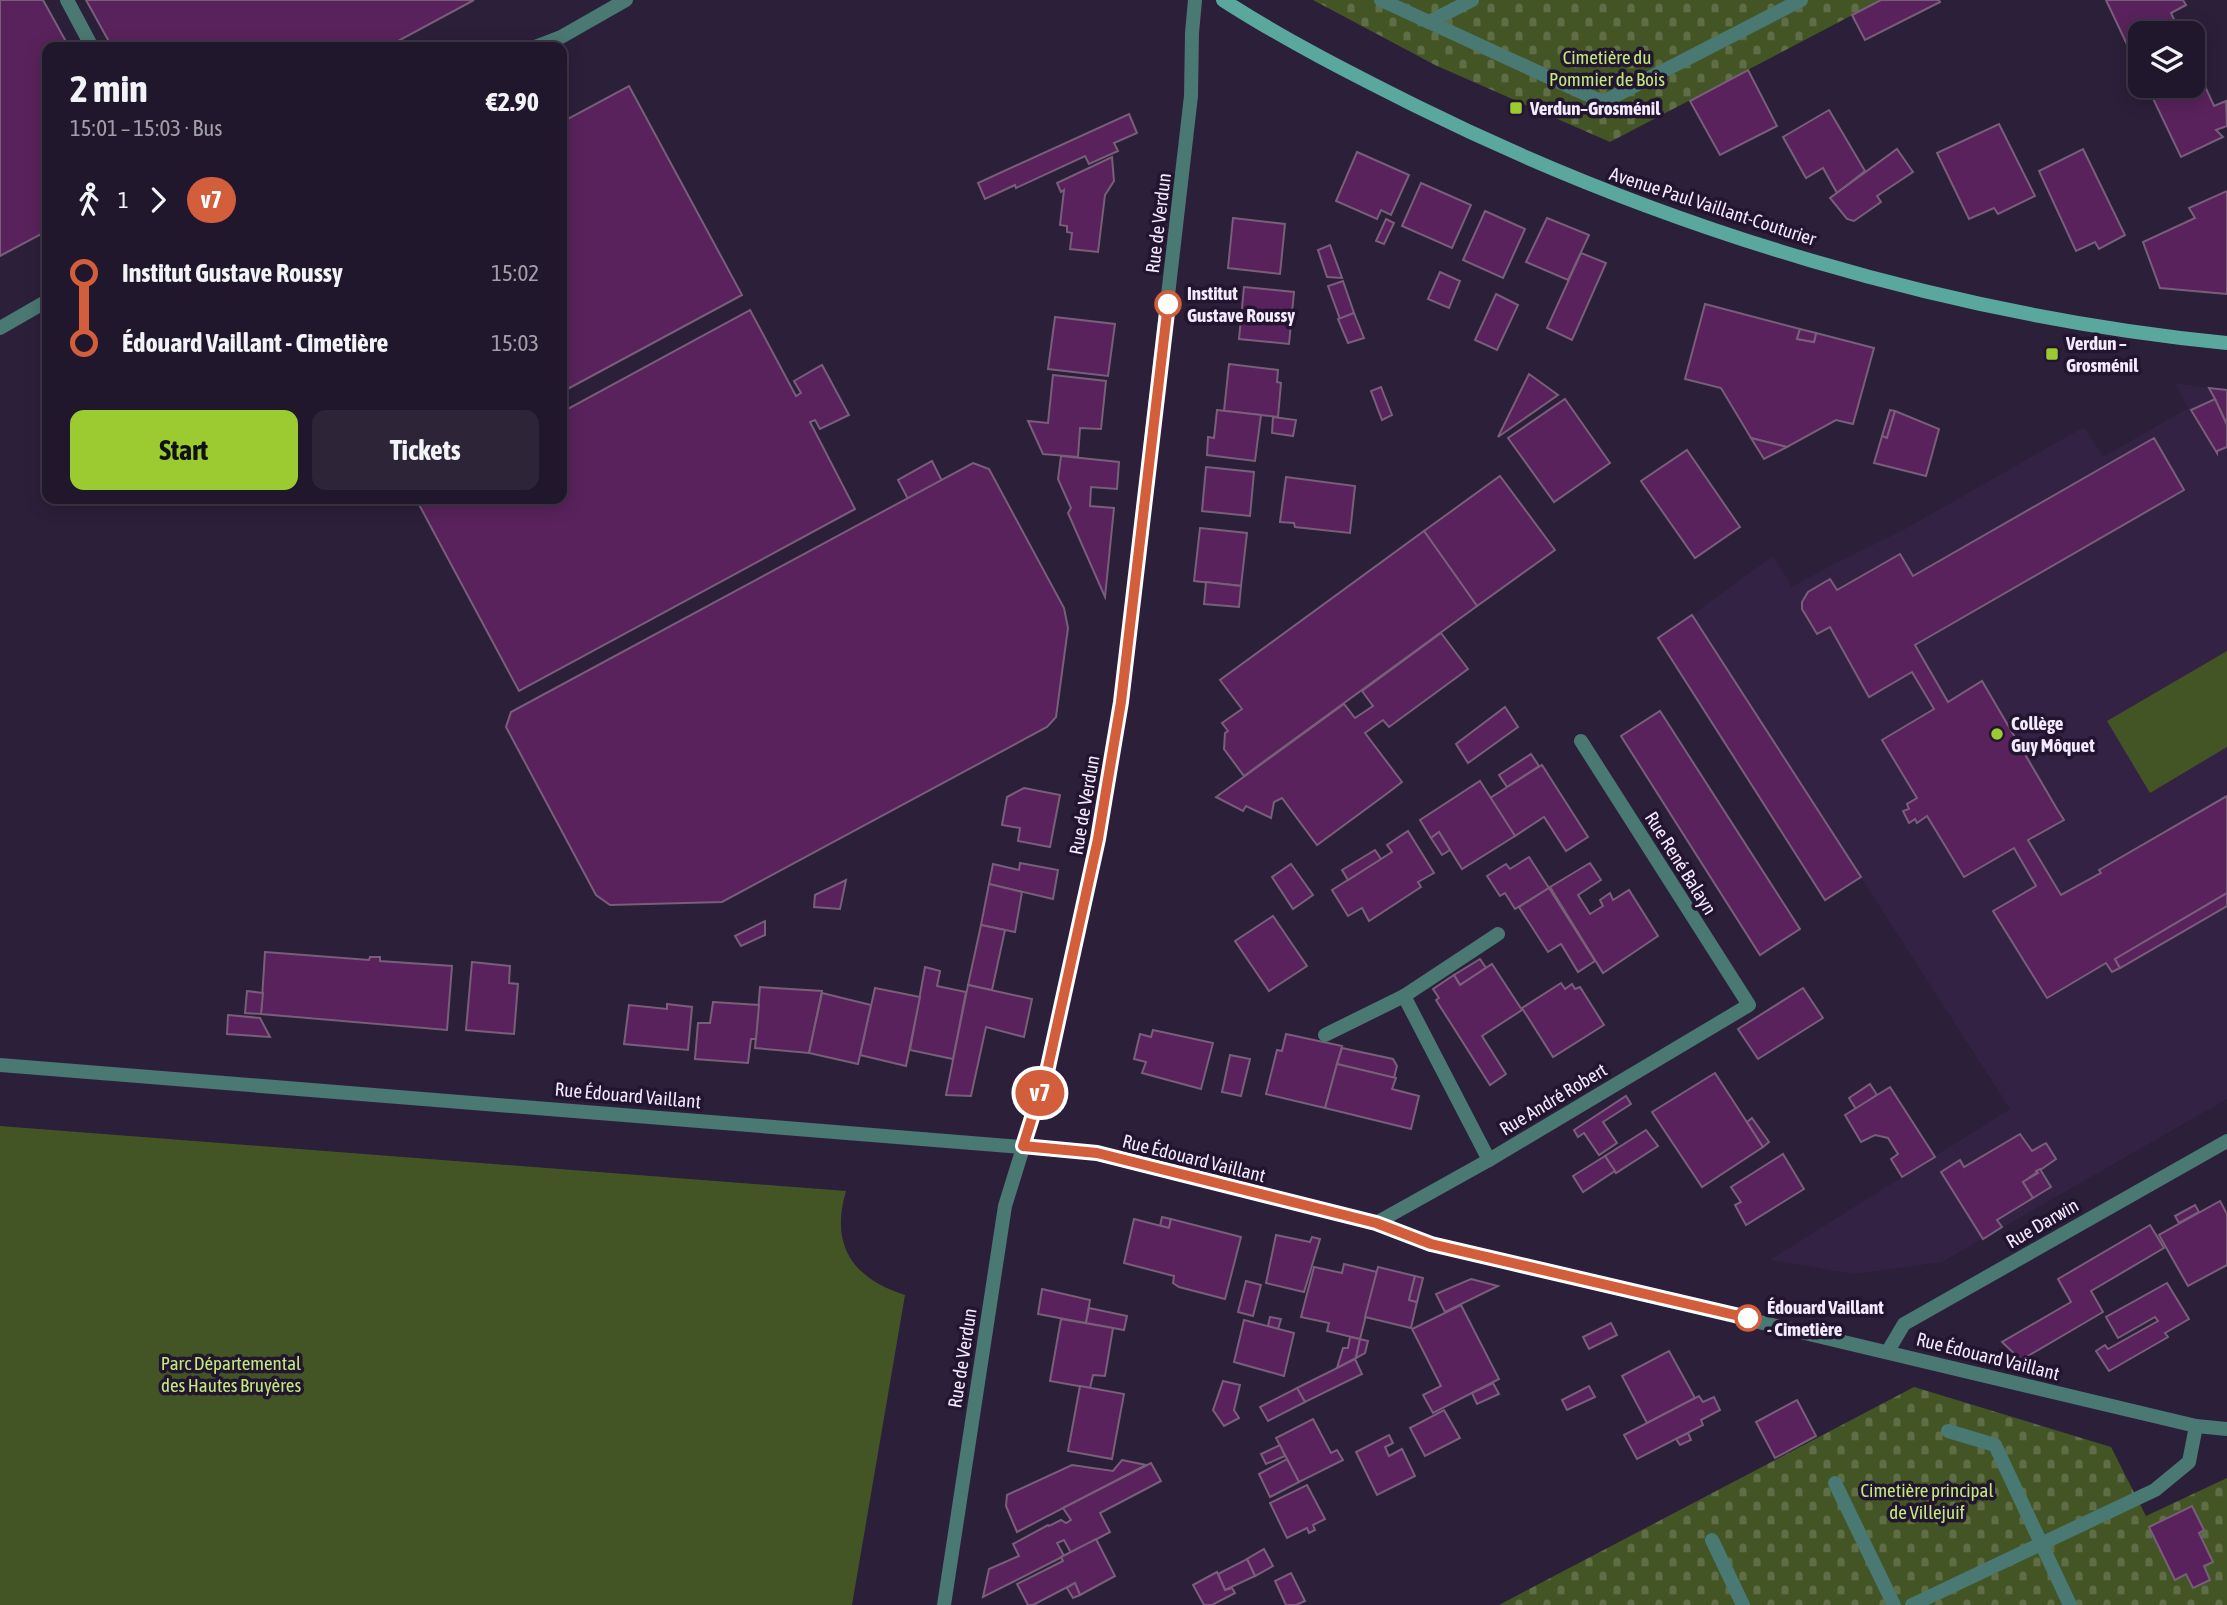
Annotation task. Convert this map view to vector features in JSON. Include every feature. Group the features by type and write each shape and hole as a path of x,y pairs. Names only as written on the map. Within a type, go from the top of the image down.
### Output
{"main road":[{"name":"Avenue Paul Vaillant-Couturier","path":"1223,0 1326,62 1478,137 1600,189 1745,239 1871,276 1979,302 2082,323 2227,343"}],"street":[{"path":"67,0 89,42"},
{"path":"548,42 626,0"},
{"name":"Rue de Verdun","path":"944,1605 1005,1206 1048,1067 1098,839 1121,702 1191,96 1195,0"},
{"path":"1381,0 1603,102 1791,2"},
{"path":"1429,22 1472,0"},
{"path":"0,328 42,304"},
{"name":"Rue René Balayn","path":"1581,741 1749,1005"},
{"path":"1325,1035 1404,996 1498,934"},
{"path":"1404,996 1489,1160"},
{"name":"Rue André Robert","path":"1376,1223 1489,1160 1749,1005"},
{"name":"Rue Édouard Vaillant","path":"0,1065 1097,1153 1376,1223 1431,1244 2196,1426 2227,1429"},
{"name":"Rue Darwin","path":"1888,1351 1904,1324 2227,1141"},
{"path":"1912,1605 2155,1490 2189,1462 2196,1426"},
{"path":"1948,1430 1995,1445 2070,1605"},
{"path":"1835,1483 1894,1605"},
{"path":"1712,1540 1743,1605"}],"shaded area":[{"name":"Collège Guy Môquet","path":"2175,383 2209,388 2227,425 2227,1099 1942,1262 1854,1274 1770,1260 2010,1109 1692,615 1773,556 1792,587 1903,530 2084,427 2103,457 2188,408"}],"green space":[{"name":"Cimetière du Pommier de Bois","path":"1313,0 1881,0 1610,142 1435,65"},
{"path":"2227,651 2227,747 2150,793 2107,721"},
{"name":"Parc Départemental des Hautes Bruyères","path":"0,1126 846,1191 841,1228 850,1257 871,1279 905,1295 852,1605 0,1605"},
{"name":"Cimetière principal de Villejuif","path":"1914,1387 2111,1447 2146,1516 2227,1478 2227,1605 1499,1605"}],"building":[{"path":"0,0 43,0 66,42 42,42 42,234 0,256"},
{"path":"86,0 474,0 396,42 109,42"},
{"path":"1881,0 1940,2 1865,40 1852,15"},
{"path":"2106,0 2183,0 2186,5 2171,13 2175,21 2128,21 2128,47"},
{"path":"1748,70 1777,126 1720,155 1690,101"},
{"path":"629,86 742,295 567,389 567,119"},
{"path":"2205,86 2214,106 2226,101 2227,126 2216,130 2223,137 2181,157 2153,98 2205,98"},
{"path":"1829,110 1865,171 1837,193 1823,168 1806,178 1783,137"},
{"path":"1129,114 1137,133 1114,143 1118,151 1089,164 1085,156 1016,188 1015,185 985,199 978,183"},
{"path":"1999,124 2035,196 1998,214 1994,208 1969,219 1937,153"},
{"path":"1897,149 1913,172 1877,196 1881,202 1854,221 1847,219 1830,198"},
{"path":"2083,149 2125,235 2099,249 2095,242 2076,251 2039,171"},
{"path":"1357,152 1409,175 1391,215 1381,210 1377,219 1336,201"},
{"path":"1112,157 1114,181 1105,195 1098,252 1070,249 1072,233 1067,232 1067,226 1060,225 1064,190 1061,192 1057,183"},
{"path":"1421,183 1471,205 1452,248 1402,226"},
{"path":"2227,191 2227,294 2160,288 2143,242 2195,218 2189,208"},
{"path":"1485,211 1525,229 1503,278 1463,260"},
{"path":"1233,218 1285,224 1280,274 1228,268"},
{"path":"1547,218 1589,235 1568,280 1526,262"},
{"path":"1386,219 1394,223 1384,244 1376,241"},
{"path":"1330,245 1342,278 1327,277 1318,250"},
{"path":"1581,253 1606,263 1572,340 1547,328"},
{"path":"1440,272 1460,281 1449,308 1428,299"},
{"path":"1343,281 1354,313 1340,319 1328,286"},
{"path":"1244,287 1294,292 1289,344 1239,339"},
{"path":"1496,294 1518,305 1497,350 1475,340"},
{"path":"1705,304 1800,329 1797,339 1814,342 1816,333 1874,348 1853,424 1836,420 1787,447 1751,438 1721,388 1685,379"},
{"path":"750,310 796,396 801,393 794,381 822,365 849,415 820,429 815,420 810,422 855,509 519,691 419,504 567,504 567,409"},
{"path":"1354,313 1364,338 1348,343 1338,319"},
{"path":"1055,317 1115,324 1108,376 1048,369"},
{"path":"1800,329 1816,333 1814,342 1797,339"},
{"path":"1229,364 1278,370 1277,382 1281,383 1278,417 1224,411"},
{"path":"1529,374 1558,395 1498,437"},
{"path":"1053,375 1106,381 1101,429 1080,428 1078,457 1043,454 1028,421 1048,423"},
{"path":"1381,387 1392,415 1382,420 1371,391"},
{"path":"2209,388 2227,390 2227,425 2215,399"},
{"path":"1565,399 1610,463 1554,502 1508,438"},
{"path":"2215,399 2227,425 2227,447 2217,453 2191,410"},
{"path":"1217,410 1261,415 1255,461 1207,455 1208,437 1214,438"},
{"path":"1890,410 1895,411 1887,438 1882,436"},
{"path":"1895,411 1939,429 1926,476 1874,463 1882,436 1887,438"},
{"path":"1273,417 1296,420 1293,436 1272,433"},
{"path":"1751,438 1787,447 1764,459"},
{"path":"2154,438 2184,490 1915,645 1948,702 1982,681 2064,820 2028,840 2061,895 2227,796 2227,893 2115,959 2120,968 2112,972 2106,963 2047,998 1993,911 2036,886 2014,848 1964,877 1927,816 1917,823 1915,819 1909,823 1903,811 1909,809 1907,804 1917,798 1882,740 1934,709 1912,672 1869,697 1830,627 1817,634 1802,609 1802,602 1808,592 1830,579 1837,590 1900,554 1913,576"},
{"path":"1687,450 1740,527 1695,558 1641,481"},
{"path":"1061,456 1119,462 1117,489 1091,487 1090,506 1114,508 1105,597 1068,513 1071,508 1058,479"},
{"path":"932,461 942,481 908,499 898,480"},
{"path":"973,463 989,469 1064,608 1068,628 1056,717 1047,727 722,902 610,905 596,895 506,727 511,712"},
{"path":"1206,467 1254,472 1250,516 1202,511"},
{"path":"1500,476 1555,550 1477,606 1424,531"},
{"path":"1286,477 1355,486 1350,533 1295,527 1294,523 1280,522"},
{"path":"1200,528 1247,533 1241,586 1194,581"},
{"path":"1424,531 1477,606 1244,776 1224,749 1225,733 1228,731 1222,723 1242,709 1220,680"},
{"path":"1206,582 1241,586 1239,607 1204,604"},
{"path":"1692,615 1861,877 1825,900 1658,638"},
{"path":"1441,633 1468,669 1389,727 1383,720 1365,733 1402,782 1317,845 1282,798 1274,802 1271,818 1246,806 1243,811 1216,797 1344,704 1355,718 1373,706 1362,691"},
{"path":"1505,707 1518,727 1468,763 1456,744"},
{"path":"1660,711 1800,929 1760,955 1621,736"},
{"path":"1531,754 1539,766 1507,787 1499,775"},
{"path":"1542,765 1588,837 1566,851 1544,817 1515,836 1490,798"},
{"path":"1480,781 1515,836 1462,869 1439,832 1431,838 1420,820"},
{"path":"1024,788 1060,795 1050,847 1018,841 1020,828 1002,825 1007,797"},
{"path":"1408,831 1434,873 1418,882 1421,887 1369,921 1362,908 1348,916 1332,890 1392,852 1387,845"},
{"path":"1439,832 1450,850 1442,855 1431,838"},
{"path":"1375,850 1381,859 1348,880 1342,870"},
{"path":"1529,857 1549,888 1515,909 1505,893 1500,896 1487,876 1506,864 1510,869"},
{"path":"1020,863 1058,870 1053,899 989,884 993,864 1019,870"},
{"path":"1590,863 1601,880 1578,895 1590,914 1603,906 1600,900 1610,893 1613,900 1629,890 1658,936 1603,973 1550,887"},
{"path":"1291,864 1313,895 1293,909 1272,877"},
{"path":"846,880 840,909 814,907 815,895"},
{"path":"989,884 1022,892 1015,932 981,925"},
{"path":"1549,888 1595,961 1578,972 1561,944 1548,952 1519,907"},
{"path":"2227,893 2227,906 2120,968 2115,959"},
{"path":"1273,916 1307,966 1269,991 1235,941"},
{"path":"765,921 765,935 741,946 735,936"},
{"path":"981,925 1005,930 992,990 968,985"},
{"path":"265,952 369,960 370,957 380,957 380,961 452,966 447,1030 261,1014"},
{"path":"1480,959 1486,968 1460,985 1454,975"},
{"path":"472,962 510,966 509,983 518,984 514,1034 466,1030"},
{"path":"1492,964 1522,1010 1482,1036 1506,1074 1490,1085 1436,1000 1439,998 1433,989 1454,975 1460,985"},
{"path":"925,967 940,971 937,986 966,992 953,1059 910,1050"},
{"path":"1561,983 1565,989 1572,984 1575,989 1580,987 1604,1025 1553,1057 1522,1008"},
{"path":"968,985 1032,999 1024,1037 986,1027 971,1096 946,1095"},
{"path":"760,987 822,991 809,1053 755,1048"},
{"path":"875,988 920,997 906,1066 860,1055"},
{"path":"1803,988 1823,1018 1758,1059 1738,1029"},
{"path":"247,991 263,993 261,1014 245,1013"},
{"path":"822,993 871,1005 858,1064 809,1053"},
{"path":"713,1002 759,1005 756,1039 751,1039 748,1063 695,1059 698,1023 710,1023"},
{"path":"667,1004 692,1007 688,1050 624,1044 629,1005 667,1009"},
{"path":"228,1015 260,1018 270,1037 227,1034"},
{"path":"1153,1030 1213,1043 1201,1089 1142,1073 1146,1062 1134,1059 1140,1034 1151,1037"},
{"path":"1286,1034 1342,1046 1325,1108 1266,1094 1277,1050 1282,1051"},
{"path":"1342,1048 1393,1059 1397,1066 1394,1078 1337,1064"},
{"path":"1230,1055 1250,1059 1241,1096 1222,1092"},
{"path":"1337,1064 1396,1078 1392,1089 1419,1096 1411,1129 1325,1108"},
{"path":"1715,1073 1763,1147 1702,1187 1652,1112"},
{"path":"1870,1084 1877,1095 1856,1109 1849,1098"},
{"path":"1890,1087 1935,1157 1902,1177 1891,1159 1898,1154 1888,1138 1875,1135 1861,1142 1845,1115"},
{"path":"1626,1096 1631,1104 1603,1122 1617,1143 1599,1155 1584,1133 1578,1137 1574,1130"},
{"path":"1752,1118 1769,1142 1763,1147 1747,1122"},
{"path":"1646,1130 1658,1146 1616,1173 1605,1156"},
{"path":"2020,1134 2032,1151 2046,1143 2056,1159 2023,1182 2033,1198 1997,1220 2002,1227 1983,1239 1941,1172 1960,1160 1964,1167"},
{"path":"1783,1154 1804,1189 1746,1225 1735,1205 1741,1202 1731,1187"},
{"path":"1605,1156 1615,1171 1583,1192 1573,1176"},
{"path":"2040,1169 2051,1187 2033,1198 2023,1182"},
{"path":"2220,1201 2227,1214 2227,1265 2188,1286 2159,1235"},
{"path":"2195,1205 2199,1212 2179,1223 2175,1216"},
{"path":"1162,1217 1171,1219 1169,1228 1160,1226"},
{"path":"1134,1219 1169,1228 1171,1219 1241,1237 1225,1299 1179,1287 1173,1283 1174,1276 1124,1263"},
{"path":"2150,1225 2164,1248 2091,1291 2103,1312 2021,1360 2002,1342 2071,1302 2058,1279"},
{"path":"1276,1235 1310,1242 1312,1237 1320,1239 1304,1292 1266,1283"},
{"path":"1344,1264 1377,1272 1360,1339 1327,1331 1329,1323 1301,1317 1314,1267 1342,1273"},
{"path":"1378,1267 1415,1276 1409,1300 1417,1302 1411,1328 1365,1317"},
{"path":"1415,1276 1423,1278 1417,1302 1409,1300"},
{"path":"1471,1279 1498,1286 1445,1312 1436,1294"},
{"path":"1246,1281 1261,1285 1253,1316 1238,1312"},
{"path":"2167,1283 2189,1319 2165,1333 2168,1337 2109,1371 2096,1351 2105,1345 2108,1349 2158,1321 2155,1317 2118,1338 2106,1317"},
{"path":"1042,1289 1090,1300 1086,1323 1038,1314"},
{"path":"1461,1305 1499,1379 1433,1413 1423,1395 1441,1386 1412,1329"},
{"path":"1089,1308 1127,1316 1124,1330 1086,1323"},
{"path":"1270,1317 1281,1319 1278,1329 1268,1326"},
{"path":"1061,1319 1113,1328 1105,1376 1093,1375 1090,1388 1050,1381"},
{"path":"1244,1320 1294,1333 1284,1376 1234,1362"},
{"path":"1611,1323 1617,1335 1589,1349 1583,1337"},
{"path":"1350,1337 1360,1339 1356,1358 1337,1368 1343,1348 1348,1348"},
{"path":"1360,1339 1368,1341 1365,1353 1356,1358"},
{"path":"1669,1351 1695,1398 1647,1423 1622,1376"},
{"path":"1355,1359 1362,1374 1305,1402 1297,1388"},
{"path":"1223,1381 1240,1385 1234,1410 1239,1418 1224,1426 1213,1410"},
{"path":"1493,1383 1499,1394 1477,1404 1472,1393"},
{"path":"1080,1386 1124,1394 1112,1459 1068,1451"},
{"path":"1589,1386 1595,1397 1567,1410 1562,1400"},
{"path":"1297,1388 1305,1402 1268,1421 1260,1407"},
{"path":"1699,1396 1703,1402 1714,1397 1720,1410 1701,1420 1703,1425 1637,1459 1624,1435"},
{"path":"1797,1400 1816,1436 1775,1458 1756,1422"},
{"path":"1444,1410 1460,1438 1425,1456 1410,1428"},
{"path":"1313,1419 1331,1453 1337,1450 1343,1460 1299,1482 1276,1438"},
{"path":"1688,1433 1691,1440 1680,1445 1676,1439"},
{"path":"1389,1435 1393,1443 1385,1447 1389,1456 1402,1449 1415,1476 1377,1495 1356,1452"},
{"path":"1280,1445 1285,1456 1266,1464 1261,1454"},
{"path":"1287,1459 1299,1482 1270,1497 1259,1474"},
{"path":"1122,1460 1146,1465 1017,1532 1006,1506 1007,1495 1072,1465 1113,1471"},
{"path":"1151,1463 1161,1481 1100,1513 1110,1532 1071,1553 1064,1540 1057,1543 1064,1556 983,1597 989,1569 1019,1556 1013,1544 1048,1525 1061,1520 1066,1523 1071,1520 1063,1508"},
{"path":"1307,1485 1325,1519 1313,1525 1315,1530 1309,1533 1307,1528 1287,1538 1270,1503"},
{"path":"2192,1506 2204,1530 2199,1533 2213,1562 2204,1566 2210,1580 2193,1588 2186,1574 2175,1580 2149,1527"},
{"path":"1096,1539 1115,1576 1080,1595 1075,1583 1033,1605 1028,1605 1017,1584 1063,1561 1061,1557"},
{"path":"1264,1549 1273,1566 1255,1576 1247,1559"},
{"path":"1247,1559 1255,1576 1225,1590 1218,1574"},
{"path":"1217,1572 1225,1590 1232,1588 1235,1593 1212,1605 1204,1605 1193,1585"},
{"path":"1291,1573 1305,1601 1286,1605 1275,1581"},
{"path":"1075,1583 1080,1595 1073,1598 1067,1588"}],"bus line":[{"name":"v7","path":"1168,304 1121,702 1098,839 1048,1067 1023,1146 1097,1153 1376,1223 1431,1244 1748,1318"}],"place":[{"name":"Verdun–Grosménil","path":"1516,108"},
{"name":"Institut Gustave Roussy","path":"1168,304"},
{"name":"Verdun – Grosménil","path":"2052,354"},
{"name":"Collège Guy Môquet","path":"1997,734"},
{"name":"Édouard Vaillant - Cimetière","path":"1748,1318"}]}
